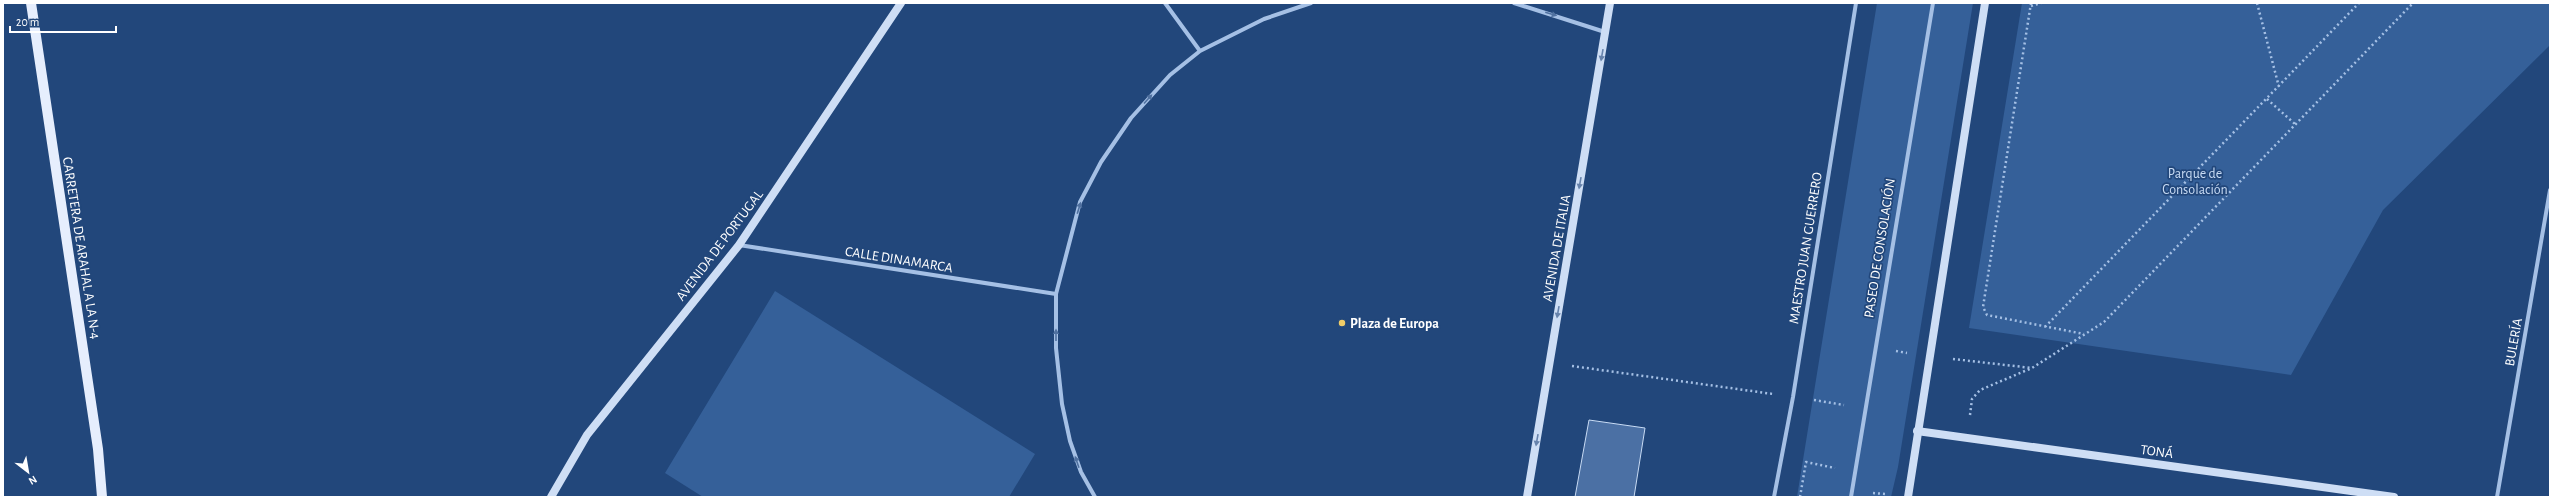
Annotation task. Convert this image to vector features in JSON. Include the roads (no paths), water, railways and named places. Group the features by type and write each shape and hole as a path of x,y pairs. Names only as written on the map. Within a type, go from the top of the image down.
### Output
{"main road":[{"name":"CARRETERA DE ARAHAL A LA N-4","path":"31,3 98,449 102,497"}],"street":[{"name":"AVENIDA DE PORTUGAL","path":"551,497 587,435 739,245 901,3"},
{"path":"1165,3 1200,51"},
{"path":"1095,497 1081,472 1072,448 1062,404 1056,348 1056,294 1080,202 1101,162 1136,113 1170,75 1200,51 1264,19 1311,3"},
{"path":"1514,3 1606,32"},
{"name":"AVENIDA DE ITALIA","path":"1527,497 1610,3"},
{"name":"MAESTRO JUAN GUERRERO","path":"1774,497 1793,397 1856,3"},
{"name":"PASEO DE CONSOLACIÓN","path":"1851,497 1933,3"},
{"path":"1908,497 1916,431 1985,3"},
{"name":"BULERÍA","path":"2497,497 2550,190"},
{"name":"CALLE DINAMARCA","path":"739,245 1056,294"},
{"name":"TONÁ","path":"1916,431 2394,497"}],"place":[{"name":"Plaza de Europa","path":"1342,323"}],"park label":[{"name":"Parque de Consolación","path":"2195,182"}]}
